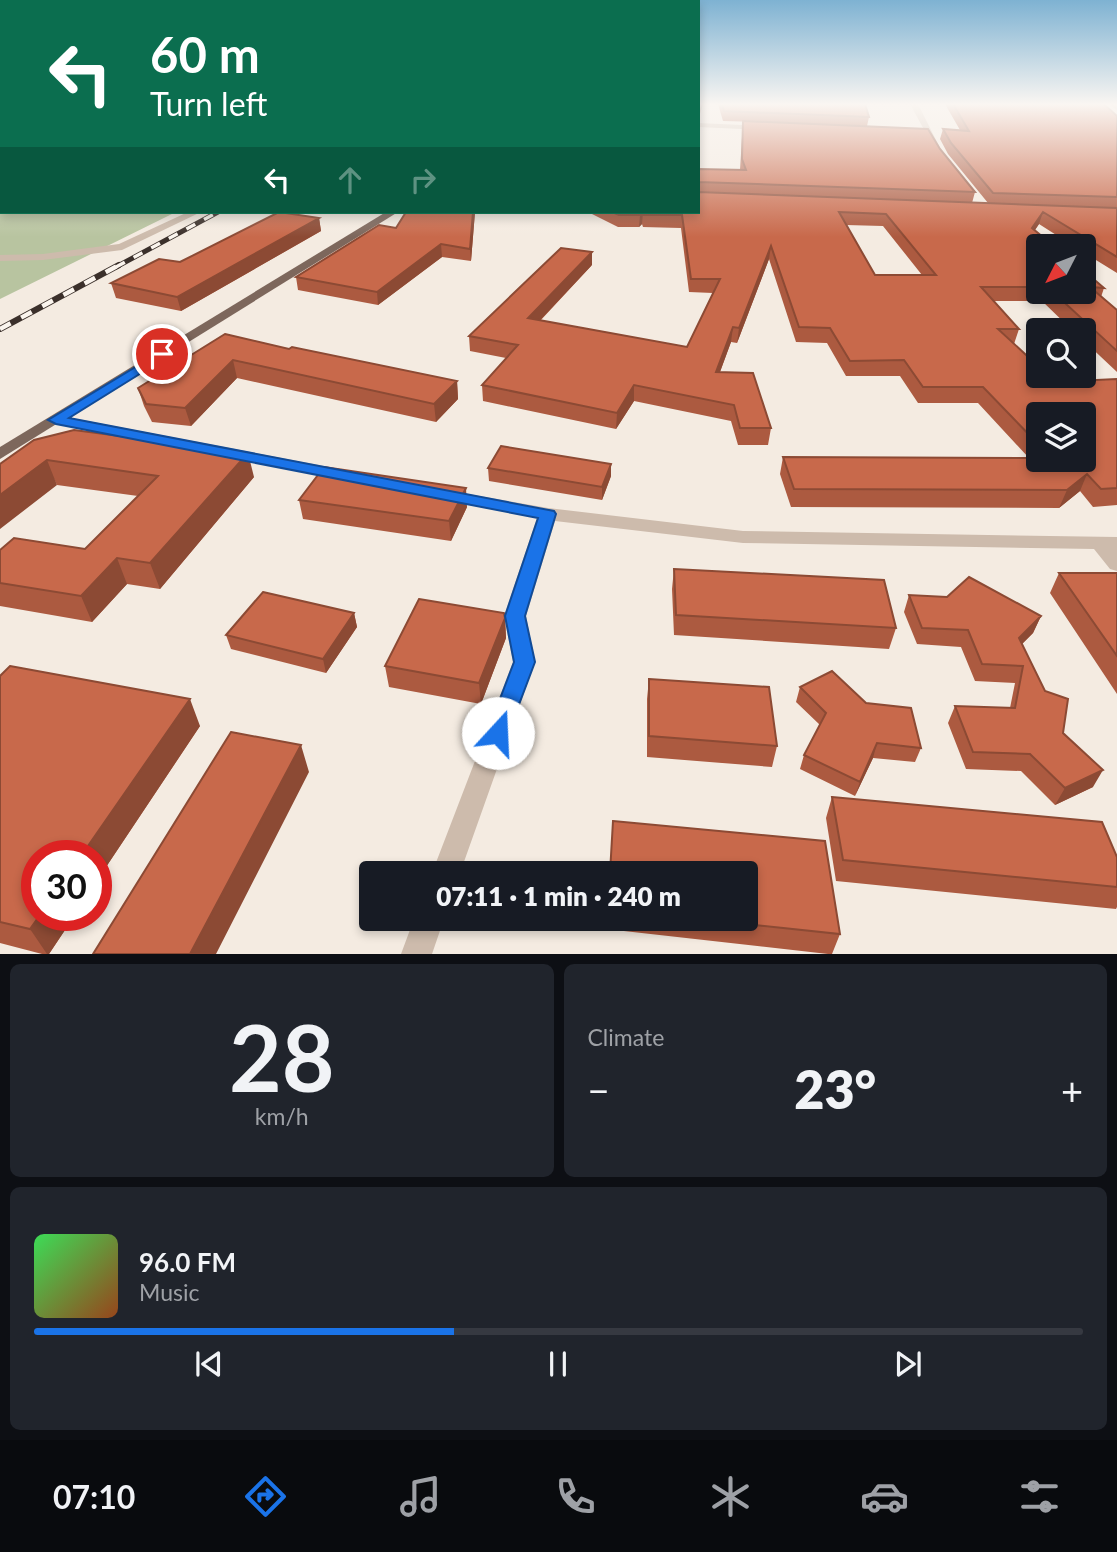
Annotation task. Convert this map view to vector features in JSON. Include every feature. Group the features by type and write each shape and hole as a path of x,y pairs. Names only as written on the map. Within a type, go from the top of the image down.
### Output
{"main road":[{"path":"0,454 390,214"}],"street":[{"path":"938,149 942,156"},
{"path":"0,258 43,257 122,247 192,214"},
{"path":"56,420 356,478"},
{"path":"425,491 548,514 743,537 1109,543 1117,564"},
{"path":"450,861 524,662 515,616 548,514"},
{"path":"416,954 425,931"}],"green space":[{"path":"0,214 172,214 0,299"}],"building":[{"path":"742,149 940,149 975,192 700,182 700,169 746,170"},
{"path":"956,149 1117,149 1117,197 993,193"},
{"path":"700,192 1117,208 1117,257 1096,244 1096,234 1079,234 1043,212 1032,228 1039,234 1026,234 1026,287 981,287 1019,329 998,329 1026,355 1026,388 1096,388 1096,380 1117,379 1117,488 1101,489 1087,474 1067,490 794,489 783,457 1026,458 1026,472 1096,472 1096,402 1026,402 1026,432 983,387 923,387 904,360 850,361 830,328 799,327 771,246 739,328 733,327 716,372 753,373 771,428 740,428 734,405 634,385 617,413 482,385 518,345 469,336 561,248 592,252 528,318 687,347 720,279 691,279 682,215 643,214 700,214","holes":["839,212 886,214 936,275 875,275"]},
{"path":"275,214 319,218 177,297 111,283 159,259 180,262"},
{"path":"405,214 473,214 470,249 441,244 377,292 296,277 379,225 396,228"},
{"path":"1096,292 1117,310 1117,351 1096,332 1096,318 1081,318 1066,304 1096,304"},
{"path":"225,334 457,381 434,404 233,360 185,408 146,404 138,388"},
{"path":"74,430 248,453 150,563 117,558 81,596 0,583 0,550 14,538 85,549 158,476 47,460 0,495 0,464 34,440"},
{"path":"501,446 611,464 602,487 488,468"},
{"path":"324,467 466,488 449,521 299,500"},
{"path":"674,569 884,580 896,628 676,615"},
{"path":"1059,573 1117,573 1117,656"},
{"path":"969,577 1041,616 1019,638 1045,691 1068,699 1063,733 1103,770 1065,788 1030,754 973,752 955,706 1015,708 1023,666 982,664 968,630 922,628 909,595 947,597"},
{"path":"263,592 354,613 323,659 226,635"},
{"path":"419,599 504,613 505,618 479,683 385,666"},
{"path":"10,666 190,699 92,840 21,840 21,927 0,922 0,676"},
{"path":"832,671 866,703 911,708 921,748 877,743 860,782 804,755 826,713 800,687"},
{"path":"649,679 769,687 777,746 649,736"},
{"path":"231,732 301,745 190,954 93,954 107,931 112,931 112,923"},
{"path":"832,797 1102,822 1117,857 1117,887 843,860"},
{"path":"613,821 825,841 840,934 758,925 758,861 611,861"}],"railway":[{"path":"116,267 214,214"},
{"path":"0,329 119,265"}],"route":[{"path":"162,354 56,420 548,514 515,616 524,662 498,733"}]}
